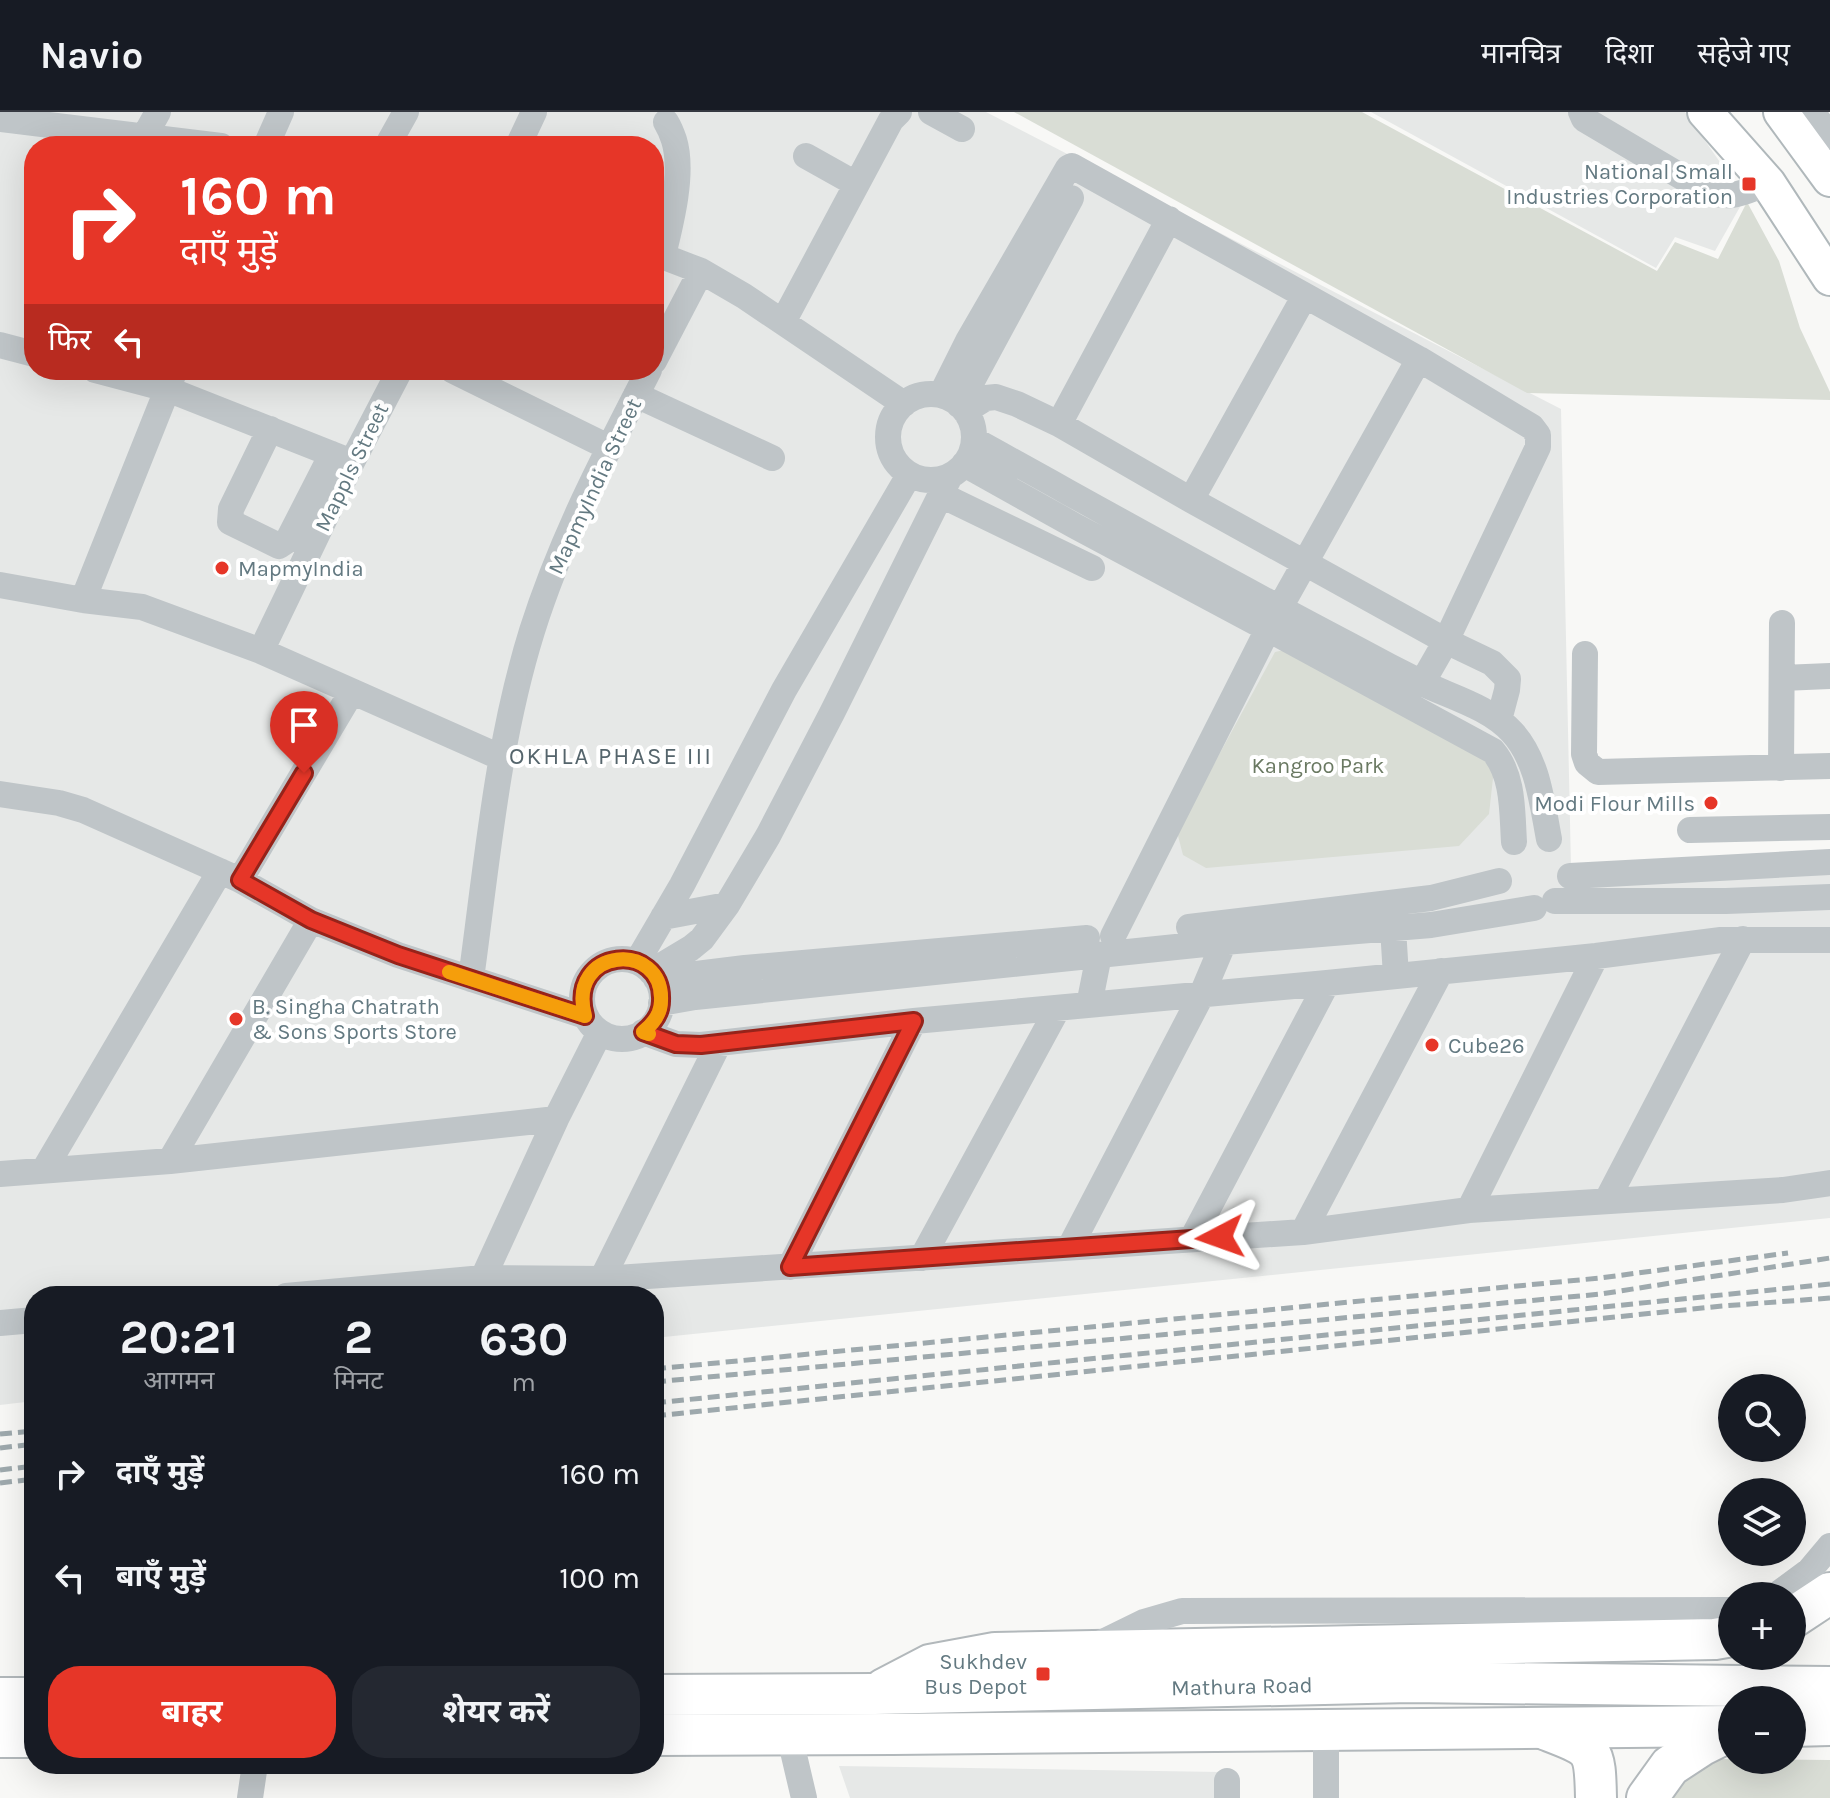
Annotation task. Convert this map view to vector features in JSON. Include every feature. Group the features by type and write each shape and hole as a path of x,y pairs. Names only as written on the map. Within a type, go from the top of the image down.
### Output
{"highway":[{"path":"1806,1609 1830,1593"},
{"path":"875,1694 930,1665 995,1653 1718,1638"},
{"name":"Mathura Road","path":"664,1695 875,1694 1410,1682 1830,1687"},
{"path":"0,1698 24,1698"},
{"path":"1806,1726 1830,1725"},
{"path":"1542,1728 1588,1749 1595,1762 1596,1798"},
{"name":"Mathura Road","path":"664,1735 1718,1728"},
{"path":"1647,1798 1670,1766 1718,1736"},
{"path":"0,1737 24,1737"}],"main road":[{"path":"1705,112 1768,183 1830,278"},
{"path":"1781,112 1830,179"}],"street":[{"path":"145,136 158,112"},
{"path":"270,136 281,112"},
{"path":"393,136 406,112"},
{"path":"523,136 534,112"},
{"path":"783,322 891,120 899,112"},
{"path":"931,112 962,129"},
{"path":"1581,112 1584,119 1718,196 1736,195 1768,183"},
{"path":"1812,112 1830,136"},
{"path":"0,119 35,117 139,136"},
{"path":"664,234 674,202 677,160 674,141 666,122"},
{"path":"806,156 856,184"},
{"path":"651,979 702,939 727,905 768,836 957,469 973,427 955,404 968,341 1076,171 1169,219 1419,359 1532,427 1538,435 1538,447 1446,641 1422,683"},
{"path":"1059,424 1169,219"},
{"path":"664,256 701,271 744,296 904,404"},
{"path":"664,342 701,271"},
{"path":"1191,500 1304,297"},
{"path":"0,345 24,351"},
{"path":"1089,1005 1106,945 1274,619 1419,359"},
{"path":"83,600 171,380"},
{"path":"173,380 270,429 342,458 288,540 279,546 230,522 231,509 270,429"},
{"name":"Mappls Street","path":"261,651 342,458 386,380"},
{"path":"472,380 608,447"},
{"name":"MapmyIndia Street","path":"471,979 502,758 532,630 564,542 608,447 644,380"},
{"path":"636,395 772,458"},
{"path":"1499,720 1508,679 1492,663 1446,641 1059,424 996,397 955,404 923,395 910,399 892,418 888,430 891,456 909,475 929,480 957,469 1274,619 1499,720 1523,746 1532,763 1549,839"},
{"path":"957,469 1092,568"},
{"path":"0,794 83,810 230,875 311,920 398,955 592,1024 620,1038 631,1037 643,1032 656,1018 651,979 663,917 784,690 909,475"},
{"path":"0,585 142,607 261,651 502,758"},
{"path":"1274,619 1493,751 1505,769 1511,794 1514,842"},
{"path":"1781,768 1782,623"},
{"path":"1585,654 1584,754 1587,763 1598,772 1830,766"},
{"path":"1782,678 1830,676"},
{"path":"44,1170 230,875 351,693"},
{"path":"1511,794 1540,794"},
{"path":"1690,830 1830,827"},
{"path":"483,1278 556,1119 592,1024 582,1005 585,984 590,974 608,961 618,959 651,979 745,968 1106,945 1224,942 1431,925 1545,905 1565,889 1570,876 1566,855 1559,846 1539,836 1514,842 1501,857 1499,881 1507,896 1520,906 1545,905 1726,901 1830,897"},
{"path":"1570,876 1830,862"},
{"path":"1106,945 1431,898 1499,881"},
{"path":"1431,898 1431,925"},
{"path":"1607,1200 1732,940 1726,901"},
{"path":"663,917 727,905"},
{"path":"170,1161 311,920"},
{"path":"1393,928 1396,976"},
{"path":"643,1032 688,1046 1732,940 1830,940"},
{"path":"1070,1247 1202,994 1224,942"},
{"path":"1469,1210 1596,956"},
{"path":"1303,1232 1441,971"},
{"path":"1192,1239 1327,983"},
{"path":"922,1258 1058,1008"},
{"path":"790,1267 914,1021"},
{"path":"602,1279 719,1043"},
{"path":"0,1174 170,1161 556,1119"},
{"path":"395,1286 483,1278 602,1279 1303,1232 1469,1210 1783,1190 1830,1183"},
{"path":"0,1323 24,1321"},
{"path":"1794,1582 1809,1571 1830,1546"},
{"path":"1084,1651 1144,1622 1182,1611 1718,1610"},
{"path":"1326,1730 1326,1798"},
{"path":"789,1734 804,1798"},
{"path":"250,1798 254,1774"}],"shaded area":[{"path":"0,112 986,112 1561,409 1571,867 1830,857 1830,1218 664,1337 664,1286 24,1286 24,1402 0,1405"},
{"name":"National Small Industries Corporation","path":"1371,112 1685,112 1745,198 1715,251 1675,237 1656,268"},
{"path":"839,1766 1220,1772 1220,1798 850,1798"}],"green space":[{"path":"1014,112 1362,112 1657,271 1675,242 1718,259 1747,202 1779,261 1800,328 1830,392 1830,400 1527,393"},
{"name":"Kangroo Park","path":"1298,647 1478,748 1494,769 1489,814 1459,846 1206,868 1183,855 1177,832 1275,652"},
{"path":"1716,1759 1718,1774 1806,1774 1806,1760 1830,1760 1830,1798 1671,1798 1681,1781"}],"railway":[{"path":"664,1368 1600,1278 1788,1253"},
{"path":"664,1381 1601,1294 1830,1258"},
{"path":"664,1402 1830,1284"},
{"path":"664,1415 1722,1306 1830,1298"},
{"path":"0,1434 24,1432"},
{"path":"0,1448 24,1445"},
{"path":"0,1470 24,1467"},
{"path":"0,1483 24,1480"}],"slow traffic":[{"path":"449,972 585,1016 582,994 590,974 608,961 629,959 648,969 660,987 660,1008 650,1027 643,1032 649,1034"}],"place":[{"name":"National Small Industries Corporation","path":"1749,184"},
{"name":"MapmyIndia","path":"222,568"},
{"name":"Modi Flour Mills","path":"1711,803"},
{"name":"B. Singha Chatrath & Sons Sports Store","path":"236,1019"},
{"name":"Cube26","path":"1432,1045"},
{"name":"Sukhdev Bus Depot","path":"1043,1674"}],"district":[{"name":"OKHLA PHASE III","path":"611,756"}],"route":[{"path":"304,773 240,880 311,920 398,955 585,1016 582,994 590,974 608,961 629,959 648,969 655,977 662,997 656,1018 643,1032 676,1044 701,1045 914,1021 790,1267 1220,1237"}]}
